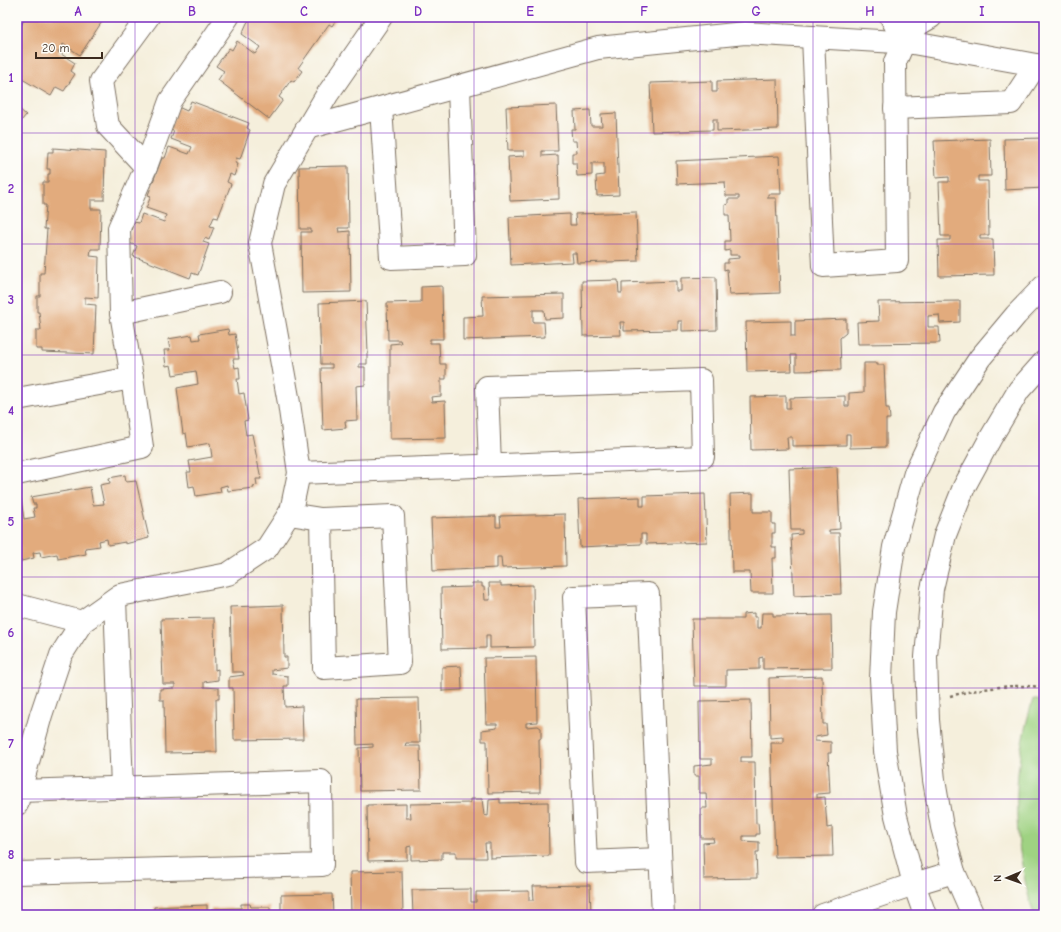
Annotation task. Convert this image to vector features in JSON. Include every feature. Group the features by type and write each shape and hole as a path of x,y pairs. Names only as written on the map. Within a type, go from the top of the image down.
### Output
{"street":[{"path":"146,167 108,126 101,81 148,17"},
{"path":"17,474 142,447 121,313 119,228 146,167 170,101 228,17"},
{"path":"17,873 322,865 321,781 122,787 18,798 41,715 61,655 82,622 120,595 228,574 266,548 291,511 299,473 289,403 260,243 274,184 327,95 381,17"},
{"path":"307,128 598,48 745,32 813,37 898,32 931,17"},
{"path":"895,108 1011,103 1040,67 913,43 898,32"},
{"path":"813,37 823,266 898,261 895,62 898,32"},
{"path":"381,108 391,258 465,255 459,87"},
{"path":"925,915 914,884 896,816 885,751 881,679 884,612 894,547 916,473 944,412 980,358 1016,314 1044,286"},
{"path":"121,313 220,292"},
{"path":"973,915 954,872 942,827 934,780 928,720 926,657 932,589 946,535 964,487 1019,390 1044,362"},
{"path":"17,399 132,378"},
{"path":"299,473 703,457 701,380 487,387 490,465"},
{"path":"289,514 321,520 393,516 400,663 324,668 321,520"},
{"path":"660,859 586,862 574,597 648,594 663,915"},
{"path":"115,599 122,787"},
{"path":"17,605 82,622"},
{"path":"823,915 954,872"}],"path":[{"path":"946,697 976,690 1007,686 1027,685 1044,687"}],"green space":[{"path":"1033,699 1044,702 1044,915 1034,915 1024,878 1017,822 1017,783 1020,756 1024,731"}],"building":[{"path":"26,17 105,17 80,55 63,44 58,52 75,63 71,71 75,74 64,91 56,87 51,96 17,76 17,32"},
{"path":"252,17 338,17 332,26 329,24 298,68 302,71 294,82 291,80 279,97 283,100 269,119 218,80 224,71 216,66 229,48 232,50 237,41 255,54 260,47 242,34 247,23"},
{"path":"777,79 778,129 717,131 717,119 713,119 713,130 652,132 650,83 712,81 712,92 717,92 717,81"},
{"path":"191,101 249,123 247,128 250,130 240,159 236,158 235,163 238,164 234,176 230,174 227,182 231,184 218,218 214,217 210,226 214,227 209,240 205,238 203,242 209,244 198,275 192,273 190,278 133,256 137,246 127,242 134,222 139,223 142,214 164,222 166,215 146,208 151,196 148,195 162,158 165,158 169,147 189,154 192,147 171,139 174,131 169,130 178,107 187,111"},
{"path":"556,105 558,151 542,151 542,156 558,155 559,199 510,201 508,157 524,156 524,151 508,151 506,107"},
{"path":"17,107 26,115 17,126"},
{"path":"590,110 591,126 602,126 601,114 616,113 619,195 597,196 596,176 604,175 604,163 592,163 592,175 577,176 576,163 572,163 572,153 577,153 576,141 572,141 571,129 575,129 574,111"},
{"path":"1044,138 1044,188 1005,190 1004,139"},
{"path":"990,139 991,176 978,176 978,181 988,181 989,235 980,235 980,239 993,239 994,275 939,276 938,240 950,240 950,236 941,236 939,182 949,182 949,177 936,178 934,141"},
{"path":"53,148 105,152 104,200 91,200 91,209 101,209 100,249 91,249 90,256 99,257 98,298 85,297 85,304 96,305 94,354 42,352 42,349 36,349 36,330 41,330 39,312 37,312 37,296 40,296 40,273 44,273 47,229 44,229 46,205 43,205 43,182 48,182 48,174 50,174 50,169 47,169 48,152 53,152"},
{"path":"779,156 781,194 768,194 768,198 776,198 780,293 729,295 727,269 724,270 724,263 728,263 728,259 740,258 740,255 730,255 730,250 725,251 725,241 730,241 729,215 725,215 725,205 728,204 728,199 739,199 739,196 726,196 725,182 677,184 676,161"},
{"path":"348,166 349,228 338,228 339,232 350,231 351,292 302,293 301,232 311,232 311,229 300,229 299,167"},
{"path":"636,212 638,261 577,263 576,253 572,253 573,262 511,265 509,217 570,214 570,225 576,225 575,214"},
{"path":"716,277 717,330 682,331 682,321 678,321 678,330 624,331 624,322 620,322 621,335 583,336 582,281 618,280 619,293 622,293 622,283 676,281 676,291 681,291 681,278"},
{"path":"442,286 443,339 430,339 430,343 439,343 440,364 446,364 446,379 441,379 441,396 431,397 432,402 445,401 446,438 390,439 390,344 401,343 400,340 388,340 387,303 421,302 421,287"},
{"path":"564,294 564,318 545,319 544,310 533,310 533,322 544,322 545,337 463,340 463,317 483,316 482,296"},
{"path":"366,301 368,353 367,364 359,364 359,367 365,367 365,385 356,386 357,420 345,421 346,428 323,430 321,368 332,368 332,364 321,364 319,303"},
{"path":"960,301 960,322 940,323 939,315 928,316 928,327 939,327 940,343 858,344 857,322 879,321 878,302"},
{"path":"846,319 846,333 840,338 841,370 796,371 796,355 791,355 792,371 747,372 746,322 791,321 791,336 795,336 795,321"},
{"path":"228,329 229,335 235,334 239,359 233,359 235,368 239,367 240,379 237,379 239,394 244,393 248,420 244,421 246,435 252,434 261,479 256,479 257,485 253,486 254,488 228,491 227,485 220,487 221,492 196,496 194,486 189,487 187,472 191,472 189,461 212,457 210,443 188,447 186,433 183,434 177,388 198,384 196,371 173,375 171,365 166,366 164,350 170,350 168,339 192,335 193,340 200,339 199,334"},
{"path":"864,363 877,363 877,365 884,365 886,408 889,408 890,419 886,419 886,447 850,448 850,434 846,434 846,445 792,446 792,437 787,437 788,449 751,450 750,397 786,396 786,408 790,408 790,398 845,396 845,406 849,406 849,393 864,392"},
{"path":"837,467 840,529 829,530 829,533 839,533 841,594 794,596 791,535 802,534 802,530 791,530 789,469"},
{"path":"125,475 126,482 136,481 149,538 125,544 125,542 108,545 107,539 99,541 100,546 85,548 86,554 58,559 57,554 41,557 40,552 33,553 34,558 17,562 17,500 21,499 24,519 35,517 33,508 36,508 36,504 33,504 31,497 90,487 93,505 104,504 100,485 110,483 109,478"},
{"path":"753,493 753,512 772,512 772,524 775,524 775,533 772,533 772,547 776,547 776,558 772,558 773,593 751,593 750,572 732,572 730,494"},
{"path":"705,494 707,542 646,544 646,534 641,534 641,544 580,547 578,499 640,497 640,506 644,506 644,496"},
{"path":"565,514 566,566 502,568 501,557 497,557 497,568 433,571 431,518 496,516 496,527 501,527 500,516"},
{"path":"472,583 482,583 482,587 484,587 485,600 490,600 489,583 501,583 501,586 533,585 534,647 490,648 490,635 486,635 486,648 442,649 441,588 472,587"},
{"path":"283,605 284,657 287,657 287,668 272,670 272,674 288,676 288,686 284,686 285,707 302,706 303,739 234,740 233,688 229,688 229,677 244,675 243,672 232,672 230,607"},
{"path":"754,613 754,617 757,617 757,628 761,628 762,613 773,613 773,616 831,615 832,668 763,669 763,657 759,658 759,669 726,670 726,686 694,686 692,619 743,619 743,614"},
{"path":"214,618 215,670 218,669 218,680 204,682 204,687 219,688 219,699 216,699 217,752 165,753 164,700 160,700 160,689 175,688 175,684 163,684 161,619"},
{"path":"536,657 537,722 526,723 526,727 538,726 541,728 541,739 539,739 540,792 488,793 487,741 482,741 482,730 497,728 497,724 486,724 484,658"},
{"path":"461,666 462,690 442,691 442,667"},
{"path":"822,676 823,724 826,724 827,735 815,737 815,741 831,742 831,753 828,753 830,793 817,794 817,798 825,797 827,828 832,827 833,856 775,857 771,743 783,743 783,737 770,738 769,678"},
{"path":"419,698 420,743 406,743 405,746 420,746 421,790 360,791 359,748 373,747 373,744 357,745 356,699"},
{"path":"751,700 752,757 741,757 741,762 755,762 756,824 758,823 759,834 756,834 756,836 743,836 743,841 759,842 759,852 756,852 757,878 704,879 703,843 714,842 713,838 701,838 701,808 707,808 706,793 699,793 699,776 694,776 694,766 712,764 712,759 700,759 699,701"},
{"path":"470,799 482,799 484,815 488,816 489,800 500,799 500,803 548,802 549,856 490,858 490,843 485,843 486,858 456,858 456,852 442,852 442,859 411,860 411,846 407,847 407,860 368,861 367,805 406,804 406,818 411,818 410,804 470,803"},
{"path":"402,871 403,915 351,915 350,872"},
{"path":"590,885 591,915 413,915 412,890 471,889 471,902 476,902 476,892 529,891 529,900 534,900 533,886"},
{"path":"332,894 333,915 281,915 281,895"},
{"path":"241,904 250,904 251,907 270,907 270,915 212,915 211,909 241,908"},
{"path":"207,905 207,915 154,915 154,907"},
{"path":"150,912 151,915 92,915 92,914"}]}
